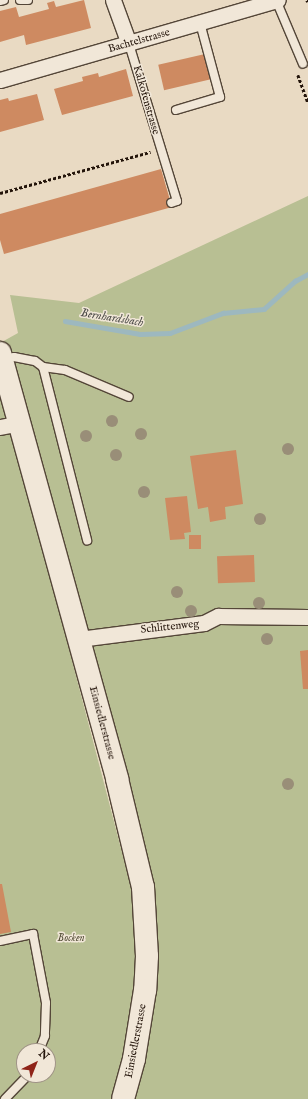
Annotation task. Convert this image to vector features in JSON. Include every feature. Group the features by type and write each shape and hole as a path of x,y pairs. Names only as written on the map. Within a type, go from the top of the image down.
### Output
{"street":[{"name":"Kalkofenstrasse","path":"113,0 129,44"},
{"name":"Bachtelstrasse","path":"0,80 129,44 277,0"},
{"name":"Einsiedlerstrasse","path":"1,356 10,425 79,639 137,854 144,894 147,949 145,990 134,1059 123,1099"},
{"name":"Schlittenweg","path":"79,639 204,623 218,616 308,617"}],"lane":[{"path":"0,1 4,0"},
{"path":"20,0 28,0"},
{"path":"277,0 303,64"},
{"path":"176,110 220,97 200,23"},
{"name":"Kalkofenstrasse","path":"129,44 174,202"},
{"path":"1,356 34,361 43,367 65,370 129,397"},
{"path":"43,367 87,540"},
{"path":"0,941 33,934 46,1003 45,1036 42,1043"},
{"path":"5,1099 20,1083"}],"path":[{"path":"303,64 298,75 308,102"},
{"path":"0,193 155,150"}],"green space":[{"path":"308,196 308,1099 121,1099 153,934 0,343 18,333 10,295 79,303"},
{"name":"Bocken","path":"0,384 143,933 136,1014 116,1099 0,1099"}],"building":[{"path":"84,0 91,28 26,45 24,35 0,42 0,11 16,7 19,17 49,9 47,3 54,1 56,7"},
{"path":"205,54 211,79 164,90 158,65"},
{"path":"126,69 133,96 62,115 54,89 83,81 82,77 98,73 99,77"},
{"path":"37,94 44,120 0,132 0,100 8,98 9,101"},
{"path":"161,169 172,207 4,254 0,240 0,214"},
{"path":"236,450 243,504 225,507 226,519 210,522 208,507 198,509 190,456"},
{"path":"187,496 191,532 184,533 185,539 170,540 165,498"},
{"path":"189,535 201,535 201,549 189,549"},
{"path":"254,555 255,582 218,583 217,556"},
{"path":"308,650 308,689 303,689 300,651"},
{"path":"0,884 2,884 11,932 0,934"}],"waterway":[{"name":"Bernhardsbach","path":"65,321 140,334 170,333 223,313 264,309 295,281 308,274"}]}
